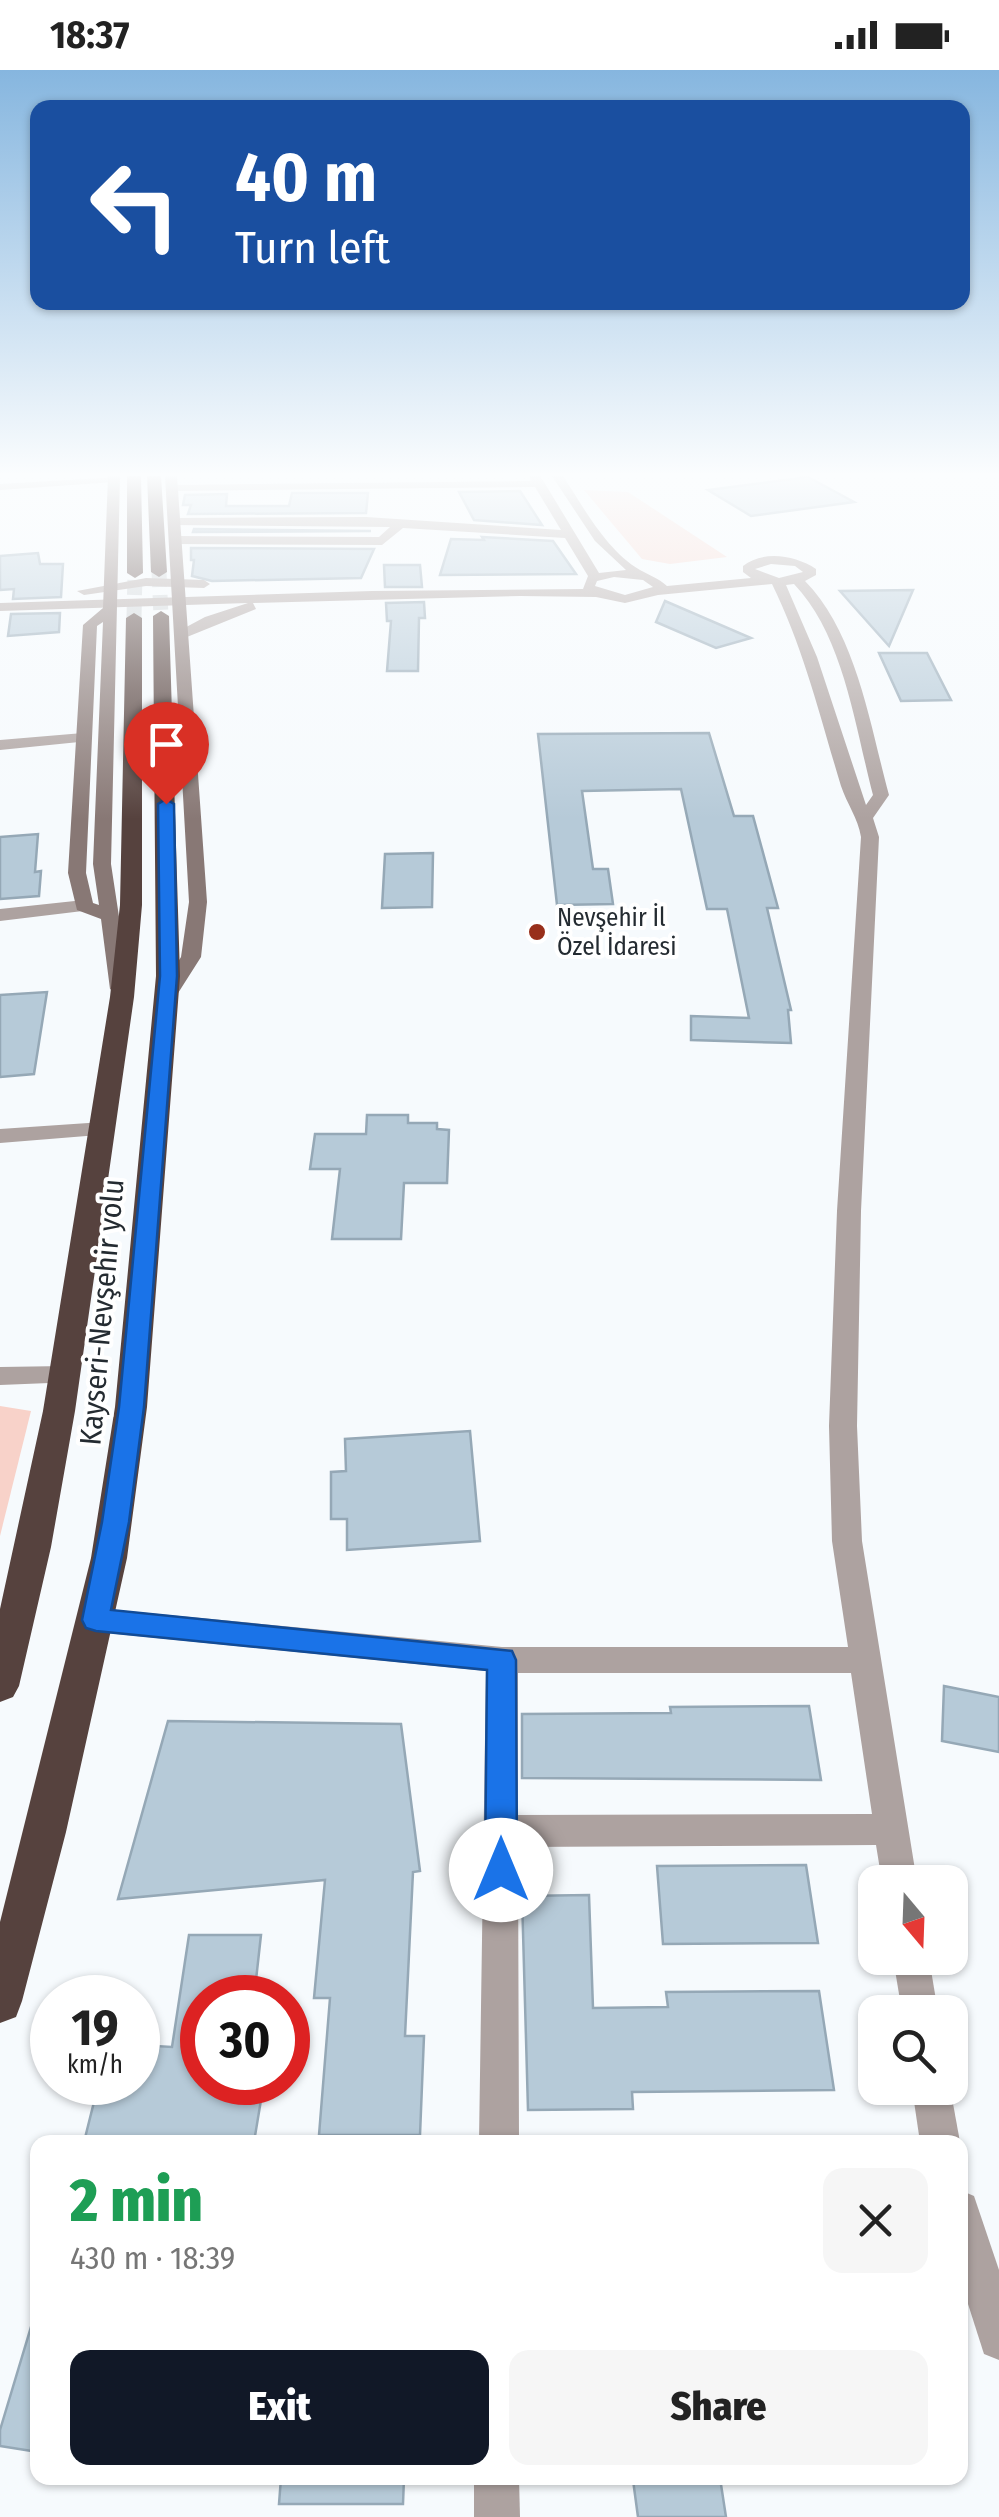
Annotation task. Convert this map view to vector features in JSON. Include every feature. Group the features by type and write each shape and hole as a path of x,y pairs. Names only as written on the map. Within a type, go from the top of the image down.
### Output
{"highway":[{"name":"Kayseri-Nevşehir yolu","path":"0,1686 33,1548 65,1375 122,997 131,905 147,607"},
{"name":"Kayseri-Nevşehir yolu","path":"0,2001 46,1832 96,1620 116,1522 131,1407 166,997 169,916 147,607"}],"street":[{"path":"143,590 147,607"},
{"path":"122,997 106,915 102,864 147,607 153,590"},
{"path":"84,906 77,873 90,625 147,607 424,590"},
{"path":"147,607 473,590"},
{"path":"608,590 628,598 666,590"},
{"path":"779,590 800,623 824,689 851,794 867,815 870,837 849,1211 843,1426 846,1540 896,1865"},
{"path":"807,590 819,603 851,689 881,795 867,815"},
{"path":"0,605 229,612 320,594"},
{"path":"0,745 83,738"},
{"path":"0,915 84,906 106,915"},
{"path":"0,1136 103,1129"},
{"path":"0,1376 65,1375"},
{"path":"96,1620 502,1660 866,1660"},
{"path":"500,2135 502,1660"},
{"path":"501,1831 891,1829"},
{"path":"934,2105 939,2135"},
{"path":"968,2236 999,2339"},
{"path":"497,2517 498,2485"}],"shaded area":[{"path":"0,1406 31,1411 0,1536"}],"building":[{"path":"14,590 61,590 61,597 13,599"},
{"path":"913,590 889,646 840,591"},
{"path":"665,601 751,638 716,648 656,622"},
{"path":"424,602 425,618 419,618 418,671 387,671 391,621 387,621 386,603"},
{"path":"60,613 59,632 8,636 11,614"},
{"path":"879,653 927,653 951,700 901,701"},
{"path":"709,733 734,816 753,816 778,908 767,908 791,1010 791,1043 691,1040 691,1016 749,1018 727,909 707,909 681,789 582,791 593,869 608,869 613,904 557,905 538,734"},
{"path":"38,834 35,872 41,871 39,896 0,899 0,837"},
{"path":"433,853 432,907 382,908 385,854"},
{"path":"47,992 34,1074 0,1077 0,995"},
{"path":"367,1115 408,1115 408,1123 437,1123 437,1129 449,1130 447,1183 404,1183 401,1239 332,1239 340,1169 310,1169 315,1134 366,1134"},
{"path":"470,1431 480,1541 347,1550 347,1519 331,1519 331,1472 346,1471 345,1439"},
{"path":"944,1686 999,1697 999,1752 942,1741"},
{"path":"809,1706 821,1780 522,1778 522,1714 671,1713 670,1707"},
{"path":"168,1721 401,1724 420,1871 413,1872 405,2036 424,2036 420,2135 319,2135 330,1998 314,1998 325,1880 118,1899"},
{"path":"806,1865 818,1943 663,1944 657,1866"},
{"path":"589,1895 593,2008 668,2007 666,1992 819,1991 834,2090 632,2092 633,2109 528,2110 522,1896"},
{"path":"189,1935 261,1935 257,1975 183,1975"},
{"path":"180,1994 180,2105 260,2105 255,2135 86,2135 93,2105 160,2105 160,2046 172,2047"},
{"path":"30,2330 30,2451 0,2446 0,2430"},
{"path":"280,2485 404,2485 403,2504 279,2504"},
{"path":"634,2485 721,2485 726,2517 638,2517"}],"tunnel":[{"path":"134,618 135,590"},
{"path":"160,590 161,616"}],"place":[{"name":"Nevşehir İl Özel İdaresi","path":"537,932"}],"route":[{"path":"166,804 168,976 131,1407 122,1486 96,1620 502,1660 501,1870"}]}
